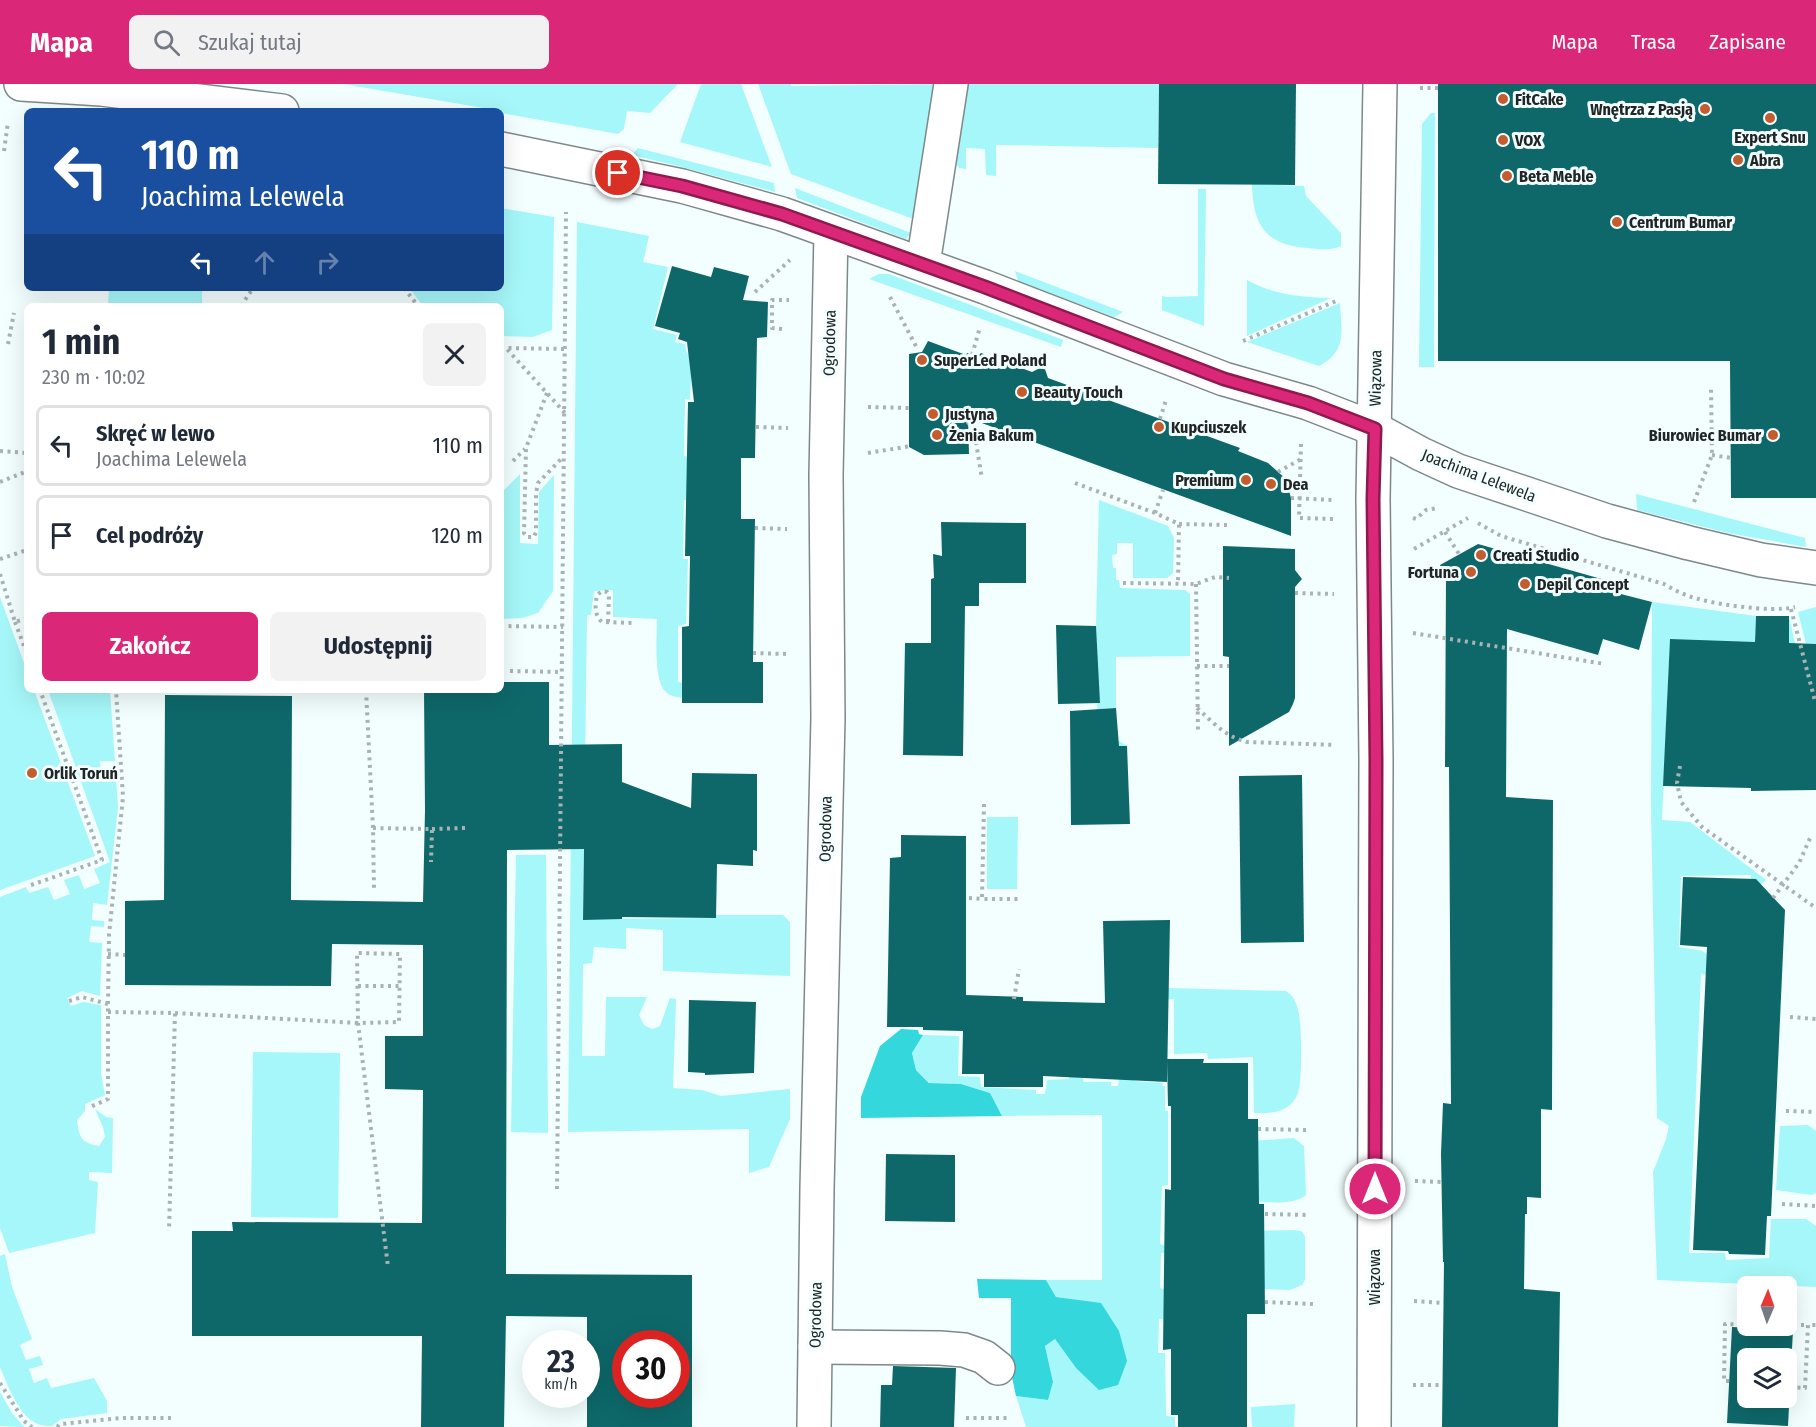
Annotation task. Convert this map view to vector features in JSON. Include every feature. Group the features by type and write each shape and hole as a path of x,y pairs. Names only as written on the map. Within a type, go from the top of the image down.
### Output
{"street":[{"path":"21,84 101,87 261,108"},
{"path":"923,264 951,84"},
{"name":"Wiązowa","path":"1374,1427 1376,760 1373,499 1395,86"},
{"name":"Joachima Lelewela","path":"504,150 682,186 782,214 923,264 1224,379 1308,403 1375,429 1458,471 1607,521 1731,553 1816,568"},
{"name":"Ogrodowa","path":"814,1427 828,718 826,475 831,232"},
{"path":"814,1347 964,1350 984,1357 998,1368"}],"path":[{"path":"1395,86 1438,88"},
{"path":"4,151 8,116"},
{"path":"556,1189 566,212"},
{"path":"755,292 793,257"},
{"path":"889,295 918,350"},
{"path":"782,329 772,328 772,300 794,300"},
{"path":"1234,344 1340,300"},
{"path":"8,344 14,313"},
{"path":"972,355 980,326"},
{"path":"504,348 564,349"},
{"path":"504,349 565,413"},
{"path":"1043,369 1049,350"},
{"path":"1694,502 1712,455 1711,387"},
{"path":"547,393 526,448 524,533 527,537 534,537 536,532 538,483 563,458"},
{"path":"1160,419 1168,393"},
{"path":"858,406 909,408"},
{"path":"963,416 974,430 982,479"},
{"path":"756,427 794,428"},
{"path":"1301,444 1299,518 1345,519"},
{"path":"858,455 911,446"},
{"path":"513,461 526,448"},
{"path":"0,451 24,453"},
{"path":"1712,455 1731,458"},
{"path":"1278,472 1300,459"},
{"path":"0,482 24,472"},
{"path":"1075,483 1179,524 1227,525"},
{"path":"1155,513 1163,490"},
{"path":"1291,498 1334,500"},
{"path":"755,528 791,530 792,524"},
{"path":"1178,583 1179,524"},
{"path":"1445,532 1459,554"},
{"path":"0,559 24,551"},
{"path":"0,574 24,646"},
{"path":"1124,583 1196,584 1215,577 1229,578"},
{"path":"1196,584 1198,733"},
{"path":"608,622 609,595 602,591 597,595 596,612 602,622 635,623"},
{"path":"1295,593 1336,594"},
{"path":"1791,609 1815,701"},
{"path":"15,622 24,619"},
{"path":"504,626 563,627"},
{"path":"1412,633 1605,664"},
{"path":"753,653 790,654 790,647"},
{"path":"1197,666 1229,666"},
{"path":"510,671 562,672"},
{"path":"32,885 102,860 41,693"},
{"path":"90,1107 108,1099 108,954 123,797 116,693"},
{"path":"366,693 374,828 374,890"},
{"path":"1197,708 1226,735 1247,742 1345,745"},
{"path":"1680,766 1677,783 1681,802 1702,827 1816,908"},
{"path":"982,899 984,804"},
{"path":"374,828 466,828"},
{"path":"430,862 432,829"},
{"path":"1773,898 1785,885 1799,863 1811,836"},
{"path":"969,898 1021,899"},
{"path":"108,1012 175,1013 358,1023 399,1022 400,954 357,953 358,1023 388,1267"},
{"path":"108,954 125,955"},
{"path":"1014,999 1019,969"},
{"path":"358,986 399,986"},
{"path":"69,1001 82,997 108,1004"},
{"path":"169,1231 175,1013"},
{"path":"1790,1017 1816,1018"},
{"path":"1786,1111 1816,1112"},
{"path":"1258,1129 1307,1130"},
{"path":"1412,1181 1442,1182"},
{"path":"1782,1204 1816,1206"},
{"path":"1265,1214 1308,1215"},
{"path":"1413,1301 1443,1303"},
{"path":"1265,1302 1313,1304"},
{"path":"1729,1381 1724,1381 1725,1324 1737,1325"},
{"path":"1797,1325 1816,1325"},
{"path":"1797,1387 1805,1388 1808,1325"},
{"path":"0,1383 24,1421 32,1427"},
{"path":"1403,1385 1442,1385"},
{"path":"57,1427 60,1424 122,1418 174,1418"},
{"path":"966,1418 1008,1418"}],"shaded area":[{"path":"343,84 678,84 650,113 627,111 624,129 618,134 504,114 504,108 483,108"},
{"path":"701,84 741,84 772,167 680,142"},
{"path":"758,84 791,84 791,86 940,84 919,221 791,174"},
{"path":"966,84 1159,84 1158,148 996,145 996,176 986,175 985,149 966,148 966,169 959,168 955,162"},
{"path":"1431,113 1435,113 1434,367 1419,367 1422,124"},
{"path":"638,148 774,183 775,192 632,155"},
{"path":"1252,184 1304,186 1306,196 1341,233 1341,246 1329,249 1308,248 1293,246 1272,237 1264,230 1255,211"},
{"path":"795,188 911,233 906,239 797,198"},
{"path":"1198,189 1206,189 1204,326 1162,310 1162,296 1198,296"},
{"path":"504,209 554,217 552,330 533,337 504,336 504,303 421,303 411,291 504,291"},
{"path":"577,222 649,236 643,262 668,267 653,329 677,335 675,342 685,344 687,354 692,355 690,400 685,399 684,456 690,457 690,499 684,500 683,559 688,559 686,624 678,626 678,682 684,683 684,698 666,692 659,678 657,619 613,617 613,590 594,591 591,615 587,615 583,919 783,915 790,922 790,976 663,971 663,930 626,928 626,949 594,947 592,963 583,964 582,1056 605,1056 606,997 647,997 639,1015 644,1025 652,1029 660,1026 670,998 676,999 673,1088 702,1090 721,1096 790,1089 790,1119 769,1167 749,1173 749,1129 568,1132"},
{"path":"1015,271 1123,312 1114,317 1018,281"},
{"path":"879,274 889,274 1063,340 1061,347 869,279"},
{"path":"1247,280 1267,289 1288,294 1331,298 1247,336"},
{"path":"109,291 202,291 202,303 108,303"},
{"path":"1340,303 1341,339 1339,347 1335,354 1319,366 1247,342"},
{"path":"520,474 520,543 538,544 539,492 554,475 553,591 538,613 522,618 504,619 504,490"},
{"path":"1636,494 1805,538 1806,547 1728,533 1637,510"},
{"path":"1099,500 1168,526 1174,538 1173,573 1167,578 1133,578 1133,543 1117,543 1117,554 1112,555 1113,568 1116,568 1116,580 1119,580 1120,588 1185,590 1190,594 1190,656 1116,657 1116,708 1101,709 1104,741 1119,741 1127,746 1098,746 1096,626"},
{"name":"Orlik Toruń","path":"0,597 24,663 24,693 35,693 95,856 0,890"},
{"path":"1652,602 1756,616 1755,638 1789,639 1789,616 1795,644 1670,640 1662,820 1690,822 1766,880 1755,890 1752,889 1751,875 1681,876 1679,947 1703,951 1712,960 1710,975 1701,974 1689,1253 1725,1253 1726,1260 1769,1258 1771,1219 1806,1219 1816,1226 1816,1287 1797,1286 1797,1276 1737,1276 1737,1284 1657,1280 1653,1172 1669,1126 1657,1118 1651,808"},
{"path":"1816,607 1816,644 1806,644 1798,612"},
{"path":"49,693 110,693 115,761 100,761 102,779 116,777 118,808 107,905 93,903 92,920 104,921 104,927 91,926 89,942 102,943 100,996 82,991 67,998 71,1006 83,1002 101,1005 101,1074 105,1095 85,1104 85,1111 77,1120 82,1138 88,1143 99,1146 105,1137 95,1109 106,1117 113,1118 112,1173 89,1172 89,1180 98,1182 95,1233 9,1253 0,1228 0,897 26,887 29,893 48,887 54,900 70,894 64,880 79,875 84,889 100,883 94,869 110,862"},
{"path":"987,817 1018,817 1017,889 987,889"},
{"path":"516,855 546,855 548,1133 511,1132"},
{"path":"1133,987 1286,991 1296,1004 1300,1026 1300,1083 1294,1100 1280,1111 1254,1113 1253,1057 1208,1059 1207,1053 1174,1054 1174,999 1134,1000"},
{"path":"901,1029 918,1030 919,1034 923,1035 912,1053 916,1070 929,1083 961,1084 990,1093 1002,1116 861,1118 861,1097 880,1046"},
{"path":"923,1035 959,1036 958,1076 980,1077 981,1087 1036,1090 1036,1094 1045,1094 1047,1080 1069,1079 1070,1071 1082,1070 1083,1082 1111,1082 1111,1086 1118,1086 1120,1072 1135,1071 1135,1081 1163,1083 1162,1086 1165,1086 1165,1111 1168,1111 1168,1185 1162,1186 1160,1244 1168,1246 1167,1253 1161,1253 1160,1288 1168,1290 1168,1320 1159,1319 1158,1353 1165,1353 1166,1416 1175,1417 1175,1427 1026,1427 1016,1396 1048,1400 1053,1382 1045,1346 1055,1339 1076,1368 1101,1304 1056,1297 1046,1280 1102,1280 1102,1115 1002,1116 990,1093 961,1084 930,1083 916,1070 912,1053"},
{"path":"253,1052 340,1053 338,1218 251,1217"},
{"path":"1808,1125 1816,1131 1816,1193 1811,1195 1776,1190 1780,1126"},
{"path":"1294,1138 1304,1146 1306,1195 1300,1199 1285,1202 1245,1201 1252,1141"},
{"path":"1243,1231 1301,1231 1305,1236 1305,1280 1302,1285 1290,1290 1239,1288"},
{"path":"5,1254 12,1287 32,1339 20,1345 26,1360 40,1356 43,1365 29,1369 34,1383 47,1378 51,1388 94,1378 107,1401 107,1413 61,1419 52,1426 47,1426 31,1421 20,1408 0,1367 0,1256"},
{"path":"977,1279 1046,1280 1056,1297 1101,1303 1119,1331 1127,1361 1118,1385 1099,1390 1076,1368 1055,1339 1045,1346 1053,1382 1048,1400 1016,1396 1011,1372 1011,1298 979,1298"},
{"path":"0,1392 12,1413 24,1427 0,1426"},
{"path":"1295,1404 1294,1427 1252,1427 1251,1407"}],"building":[{"path":"1159,84 1296,84 1295,185 1158,184"},
{"name":"Centrum Bumar","path":"1438,84 1816,84 1816,498 1731,498 1730,361 1438,361"},
{"path":"672,266 711,277 714,267 749,276 743,300 768,302 767,337 757,338 755,458 741,458 741,519 755,519 753,662 763,662 763,703 682,703 682,627 689,626 690,556 685,556 688,402 694,402 687,342 678,339 680,333 655,326"},
{"path":"928,341 966,355 967,353 976,357 981,353 1032,372 1044,366 1048,378 1240,448 1238,451 1268,463 1286,479 1291,498 1291,536 968,418 969,454 924,455 909,447 909,354 922,352"},
{"path":"941,522 1026,523 1026,583 979,583 979,606 965,606 963,756 903,755 905,643 931,643 933,554 942,556"},
{"path":"1478,544 1619,584 1617,593 1652,602 1639,650 1603,639 1598,655 1507,629 1506,797 1553,800 1552,1110 1541,1109 1541,1198 1527,1197 1524,1289 1560,1292 1558,1427 1442,1427 1444,1262 1441,1154 1443,1103 1451,1104 1449,767 1445,767 1446,577 1440,565"},
{"path":"1223,546 1295,549 1295,570 1302,579 1295,587 1295,698 1293,704 1289,712 1229,746 1229,657 1223,656"},
{"path":"1756,616 1789,616 1789,643 1816,644 1816,790 1751,791 1751,788 1663,786 1670,639 1755,642"},
{"path":"1056,625 1096,626 1100,703 1058,704"},
{"path":"504,682 549,682 549,745 622,744 622,782 691,808 692,773 757,774 757,851 753,850 753,866 717,864 716,918 622,917 622,919 583,920 584,849 507,850 506,1274 692,1275 692,1427 587,1427 587,1408 600,1408 600,1330 587,1330 587,1317 506,1316 504,1427 421,1427 422,1336 192,1336 192,1231 233,1231 232,1222 422,1223 423,1090 385,1089 385,1036 423,1036 423,945 332,944 331,986 125,985 125,901 164,900 165,695 292,696 291,900 423,902 424,693 504,693"},
{"path":"1116,708 1119,746 1127,746 1130,824 1071,825 1070,711"},
{"path":"1302,775 1304,942 1241,943 1239,776"},
{"path":"901,835 966,836 966,995 1023,997 1023,1001 1105,1003 1103,921 1170,920 1167,1082 1043,1076 1043,1087 984,1087 984,1074 962,1074 963,1031 923,1030 923,1027 887,1027 890,858 901,857"},
{"path":"1683,877 1756,879 1785,910 1771,1216 1767,1216 1765,1255 1693,1250 1707,947 1680,945"},
{"path":"689,1000 756,1002 754,1073 705,1075 705,1073 688,1072"},
{"path":"1167,1059 1204,1059 1203,1063 1248,1063 1248,1119 1258,1119 1259,1204 1264,1204 1265,1314 1247,1314 1247,1427 1178,1427 1178,1415 1171,1415 1171,1349 1163,1350 1165,1189 1171,1190 1171,1106 1168,1106"},
{"path":"886,1154 955,1155 955,1222 885,1221"},
{"path":"1732,1327 1737,1327 1737,1336 1793,1336 1792,1348 1737,1348 1737,1408 1789,1408 1788,1426 1727,1423"},
{"path":"893,1366 956,1368 954,1427 880,1427 881,1385 892,1385"}],"place":[{"name":"FitCake","path":"1503,99"},
{"name":"Wnętrza z Pasją","path":"1705,109"},
{"name":"Expert Snu","path":"1770,118"},
{"name":"VOX","path":"1503,140"},
{"name":"Abra","path":"1738,160"},
{"name":"Beta Meble","path":"1507,176"},
{"name":"Centrum Bumar","path":"1617,222"},
{"name":"SuperLed Poland","path":"922,360"},
{"name":"Beauty Touch","path":"1022,392"},
{"name":"Justyna","path":"933,414"},
{"name":"Kupciuszek","path":"1159,427"},
{"name":"Żenia Bakum","path":"937,435"},
{"name":"Biurowiec Bumar","path":"1773,435"},
{"name":"Premium","path":"1246,480"},
{"name":"Dea","path":"1271,484"},
{"name":"Creati Studio","path":"1481,555"},
{"name":"Fortuna","path":"1471,572"},
{"name":"Depil Concept","path":"1525,584"},
{"name":"Orlik Toruń","path":"32,773"}],"route":[{"path":"618,173 682,186 782,214 985,287 1224,379 1308,403 1375,429 1373,499 1376,760 1375,1189"}]}
